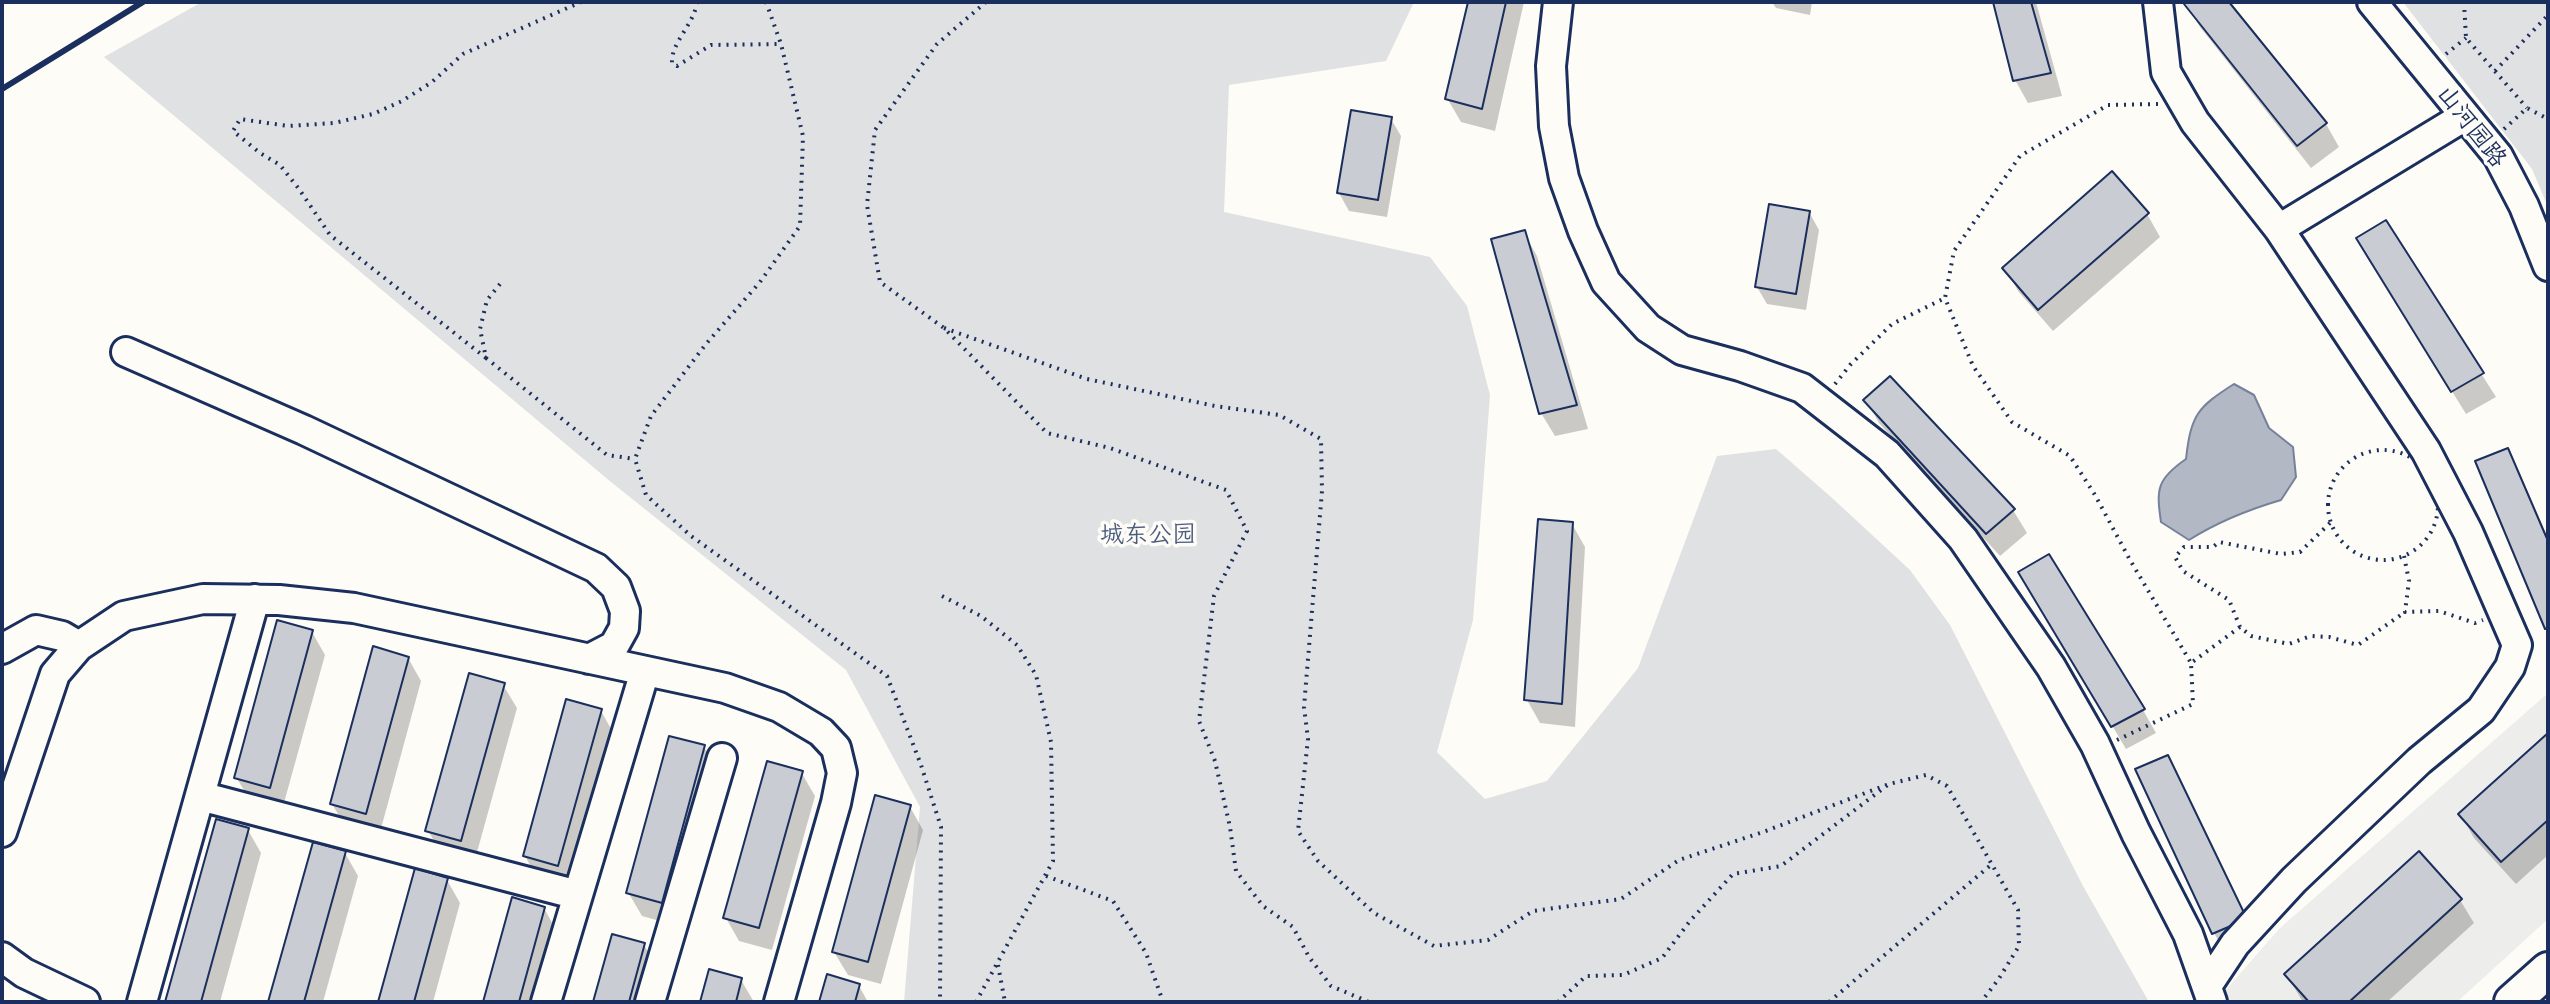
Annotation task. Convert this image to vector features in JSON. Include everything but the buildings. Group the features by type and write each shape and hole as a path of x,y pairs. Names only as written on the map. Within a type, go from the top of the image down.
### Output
{"main road":[{"path":"2512,1002 2548,970"}],"street":[{"path":"1558,2 1551,66 1554,126 1564,178 1606,282 1648,328 1682,350 1802,388 1821,401 1887,454 1963,539 2051,667 2098,749 2136,833 2188,934 2210,994"},
{"path":"2158,2 2166,72 2195,122 2279,229 2426,451 2468,532 2517,645 2510,667 2481,710 2419,761 2294,880 2235,944 2210,994"},
{"name":"山河园路","path":"2372,2 2498,156 2524,206 2548,266"},
{"path":"2279,229 2465,116"},
{"path":"126,352 304,430 596,568 616,587 625,611 624,628 614,646 589,659"},
{"path":"2,832 55,674 79,646 124,616 203,599 255,599 354,608 725,688 779,707 821,732 836,748 842,773 779,1002"},
{"path":"142,1002 255,599"},
{"path":"2,649 36,630 62,636 79,646"},
{"path":"546,1002 645,671"},
{"path":"650,1002 722,758"},
{"path":"200,796 578,895"},
{"path":"2,957 24,973 85,1002"}],"path":[{"path":"581,2 463,54 432,82 373,114 334,123 288,126 240,119 233,131 280,165 330,235 607,455 635,459"},
{"path":"697,2 693,20 672,55 672,63 677,66 711,45 781,44"},
{"path":"766,2 781,44 803,136 800,226 760,282 706,344 651,416 635,459 646,495 691,536 887,676 941,827 940,1002"},
{"path":"986,2 937,44 875,130 867,205 880,282 944,328 1047,433 1110,448 1226,490 1247,531 1214,596 1199,721 1215,761 1236,871 1263,906 1293,927 1309,957 1331,986 1369,1002"},
{"path":"2464,2 2466,38 2527,108 2548,119"},
{"path":"2495,71 2548,15"},
{"path":"2098,749 2193,704 2191,663 2070,456 2012,422 1973,366 1945,298 1954,251 2020,156 2108,105 2184,103"},
{"path":"2488,143 2527,108"},
{"path":"486,358 480,329 487,300 500,284"},
{"path":"1821,401 1850,365 1892,324 1945,298"},
{"path":"944,328 1087,379 1215,406 1279,415 1321,439 1322,491 1304,707 1308,739 1298,831 1318,861 1374,913 1434,946 1488,940 1533,911 1621,899 1679,860 1889,784 1926,775 1947,786 2018,910 2019,946 1981,1002"},
{"path":"2381,449 2398,451 2414,459 2427,472 2435,487 2438,505 2435,524 2426,540 2412,553 2395,560 2377,561 2359,556 2343,545 2330,523 2328,493 2335,476 2348,462 2363,453 2381,449"},
{"path":"2330,523 2300,552 2281,554 2219,542 2213,547 2184,547 2175,557 2183,571 2229,600 2240,627 2251,636 2277,642 2289,644 2311,636 2329,637 2358,645 2405,612 2439,611 2475,623 2503,612"},
{"path":"2404,556 2409,581 2405,612"},
{"path":"942,596 981,616 1017,645 1036,675 1051,742 1053,861 976,1002"},
{"path":"2191,663 2240,627"},
{"path":"1558,1002 1586,976 1623,975 1662,958 1690,921 1733,874 1781,866 1889,784"},
{"path":"1829,1002 1992,864"},
{"path":"1046,876 1113,901 1146,953 1163,1002"},
{"path":"997,963 1005,1002"}],"shaded area":[{"path":"2234,384 2254,395 2269,428 2293,447 2296,477 2281,500 2211,527 2189,540 2161,522 2161,486 2169,473 2186,459 2198,413"},
{"path":"2548,693 2548,919 2457,1002 2215,1002 2280,928"}],"green space":[{"name":"城东公园","path":"202,2 1414,2 1386,61 1229,85 1224,212 1430,257 1467,306 1490,395 1473,620 1437,752 1485,799 1547,781 1638,668 1717,456 1776,449 1910,570 1950,625 2083,886 2149,1002 904,1002 920,807 846,670 611,482 104,57"},
{"path":"2403,2 2548,2 2548,207 2532,169"}],"railway":[{"path":"2,89 143,2"}]}
